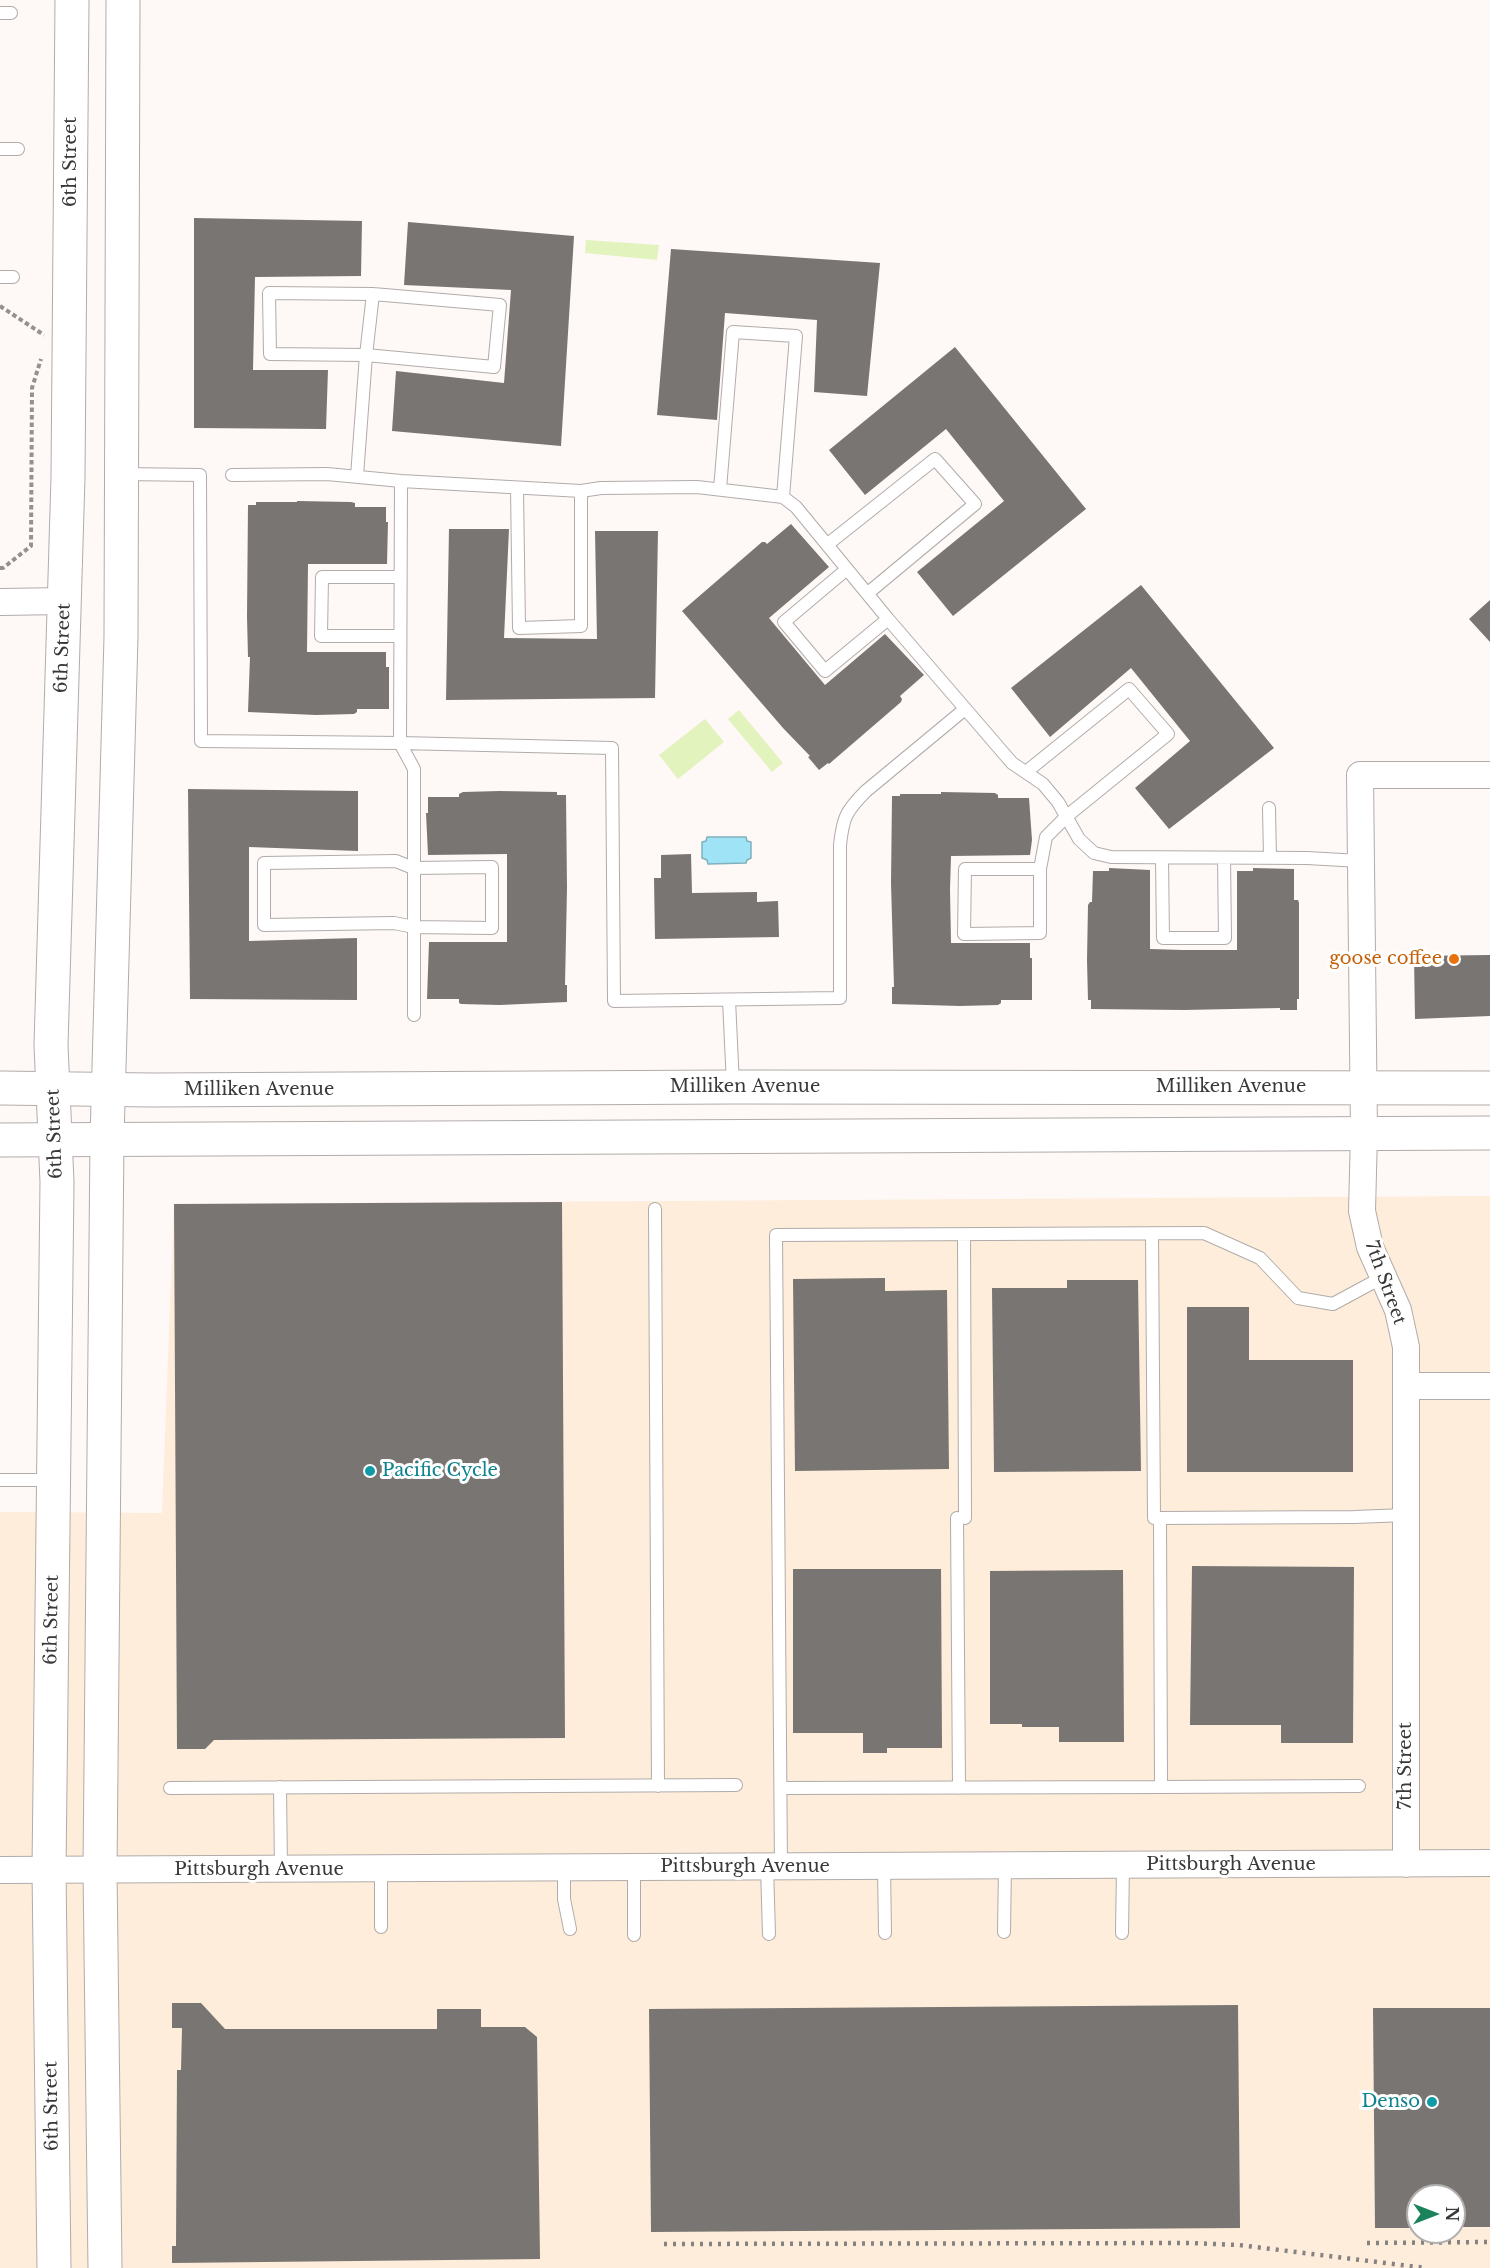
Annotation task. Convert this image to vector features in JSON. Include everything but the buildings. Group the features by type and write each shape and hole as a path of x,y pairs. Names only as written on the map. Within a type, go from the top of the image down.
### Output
{"main road":[{"name":"6th Street","path":"54,2268 50,1870 57,1182 51,1045 69,442 72,0"},
{"path":"105,2268 100,1870 107,1139 121,636 123,0"},
{"name":"Milliken Avenue","path":"0,1088 1490,1088"},
{"path":"0,1140 1490,1133"}],"street":[{"path":"0,602 65,601"},
{"name":"7th Street","path":"1406,1864 1406,1386 1404,1338 1398,1310 1370,1247 1362,1211 1364,1133 1360,775 1490,775"},
{"path":"1406,1386 1490,1386"},
{"name":"Pittsburgh Avenue","path":"0,1870 634,1869 1490,1863"}],"lane":[{"path":"0,149 18,149"},
{"path":"269,292 373,294 500,305 494,367 366,355 270,354 269,292"},
{"path":"357,476 373,294"},
{"path":"720,489 733,332 796,336 783,497"},
{"path":"828,544 935,459 975,504 868,593"},
{"path":"122,474 200,474 201,741 612,748 614,1001 840,998 840,845 843,820 852,805 866,791 965,709"},
{"path":"232,475 327,474 517,489 581,491 611,488 697,487 783,497 796,507 828,544 888,619 1012,763 1043,784 1067,816 1079,839 1094,854 1111,857 1360,861"},
{"path":"401,481 400,743 414,768 414,1015"},
{"path":"517,489 519,628 580,626 581,491"},
{"path":"847,569 784,622 825,671 888,619"},
{"path":"399,577 322,577 321,636 399,636"},
{"path":"1026,772 1129,688 1168,734 1067,816 1046,837 1040,869 1040,933 964,934 965,869 1040,869"},
{"path":"1269,808 1270,858"},
{"path":"1162,858 1162,938 1225,938 1224,858"},
{"path":"396,861 413,868 492,867 492,928 414,927 394,923 264,925 264,863 396,861"},
{"path":"729,1000 734,1087"},
{"path":"655,1209 658,1786"},
{"path":"1152,1233 1154,1518"},
{"path":"769,1934 781,1788 776,1235 1204,1233 1260,1258 1298,1298 1333,1304 1383,1277"},
{"path":"959,1788 964,1234"},
{"path":"0,1480 53,1480"},
{"path":"1161,1787 1160,1518 1406,1515"},
{"path":"170,1788 736,1785"},
{"path":"781,1788 1359,1786"},
{"path":"280,1787 281,1870"},
{"path":"1122,1933 1123,1865"},
{"path":"1004,1932 1005,1866"},
{"path":"884,1867 885,1933"},
{"path":"564,1868 564,1899 570,1929"},
{"path":"381,1869 381,1928"},
{"path":"634,1869 634,1935"}],"path":[{"path":"0,306 46,337"},
{"path":"0,568 32,546 33,388 42,354"}],"shaded area":[{"path":"1490,1196 1490,2268 0,2268 0,1512 162,1513 174,1204"}],"green space":[{"path":"586,240 659,245 657,260 585,253"},
{"path":"739,710 783,763 772,772 728,719"},
{"path":"705,719 724,742 678,779 659,755"}],"water":[{"path":"707,837 746,837 747,841 751,842 751,858 746,863 708,864 707,860 702,858 702,842 706,841"}],"railway":[{"path":"1367,2243 1490,2242"},
{"path":"664,2244 1189,2243 1239,2245 1426,2268"}],"place":[{"name":"goose coffee","path":"1454,959"},
{"name":"Pacific Cycle","path":"370,1471"},
{"name":"Denso","path":"1432,2102"}]}
